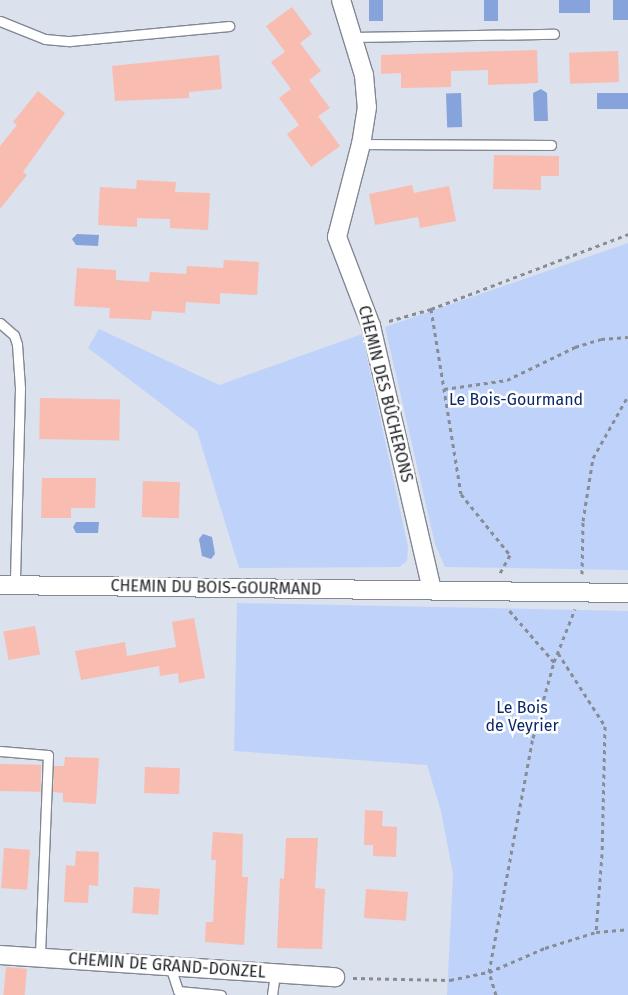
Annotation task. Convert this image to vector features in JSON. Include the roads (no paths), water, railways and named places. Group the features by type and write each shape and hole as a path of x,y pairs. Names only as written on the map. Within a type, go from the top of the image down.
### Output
{"street":[{"name":"CHEMIN DES BÛCHERONS","path":"341,0 364,75 367,107 362,144 337,237 372,326 432,590"},
{"name":"CHEMIN DU BOIS-GOURMAND","path":"7,585 628,593"},
{"name":"CHEMIN DE GRAND-DONZEL","path":"0,955 335,976"}],"lane":[{"path":"0,21 46,39 70,40 229,26"},
{"path":"353,37 554,34"},
{"path":"362,144 551,145"},
{"path":"0,323 14,335 17,344 20,388 7,585"},
{"path":"0,751 48,755 40,958"},
{"path":"170,966 178,990 221,995"},
{"path":"272,995 274,973"}],"park label":[{"name":"Le Bois-Gourmand","path":"516,400"},
{"name":"Le Bois de Veyrier","path":"522,717"}]}
